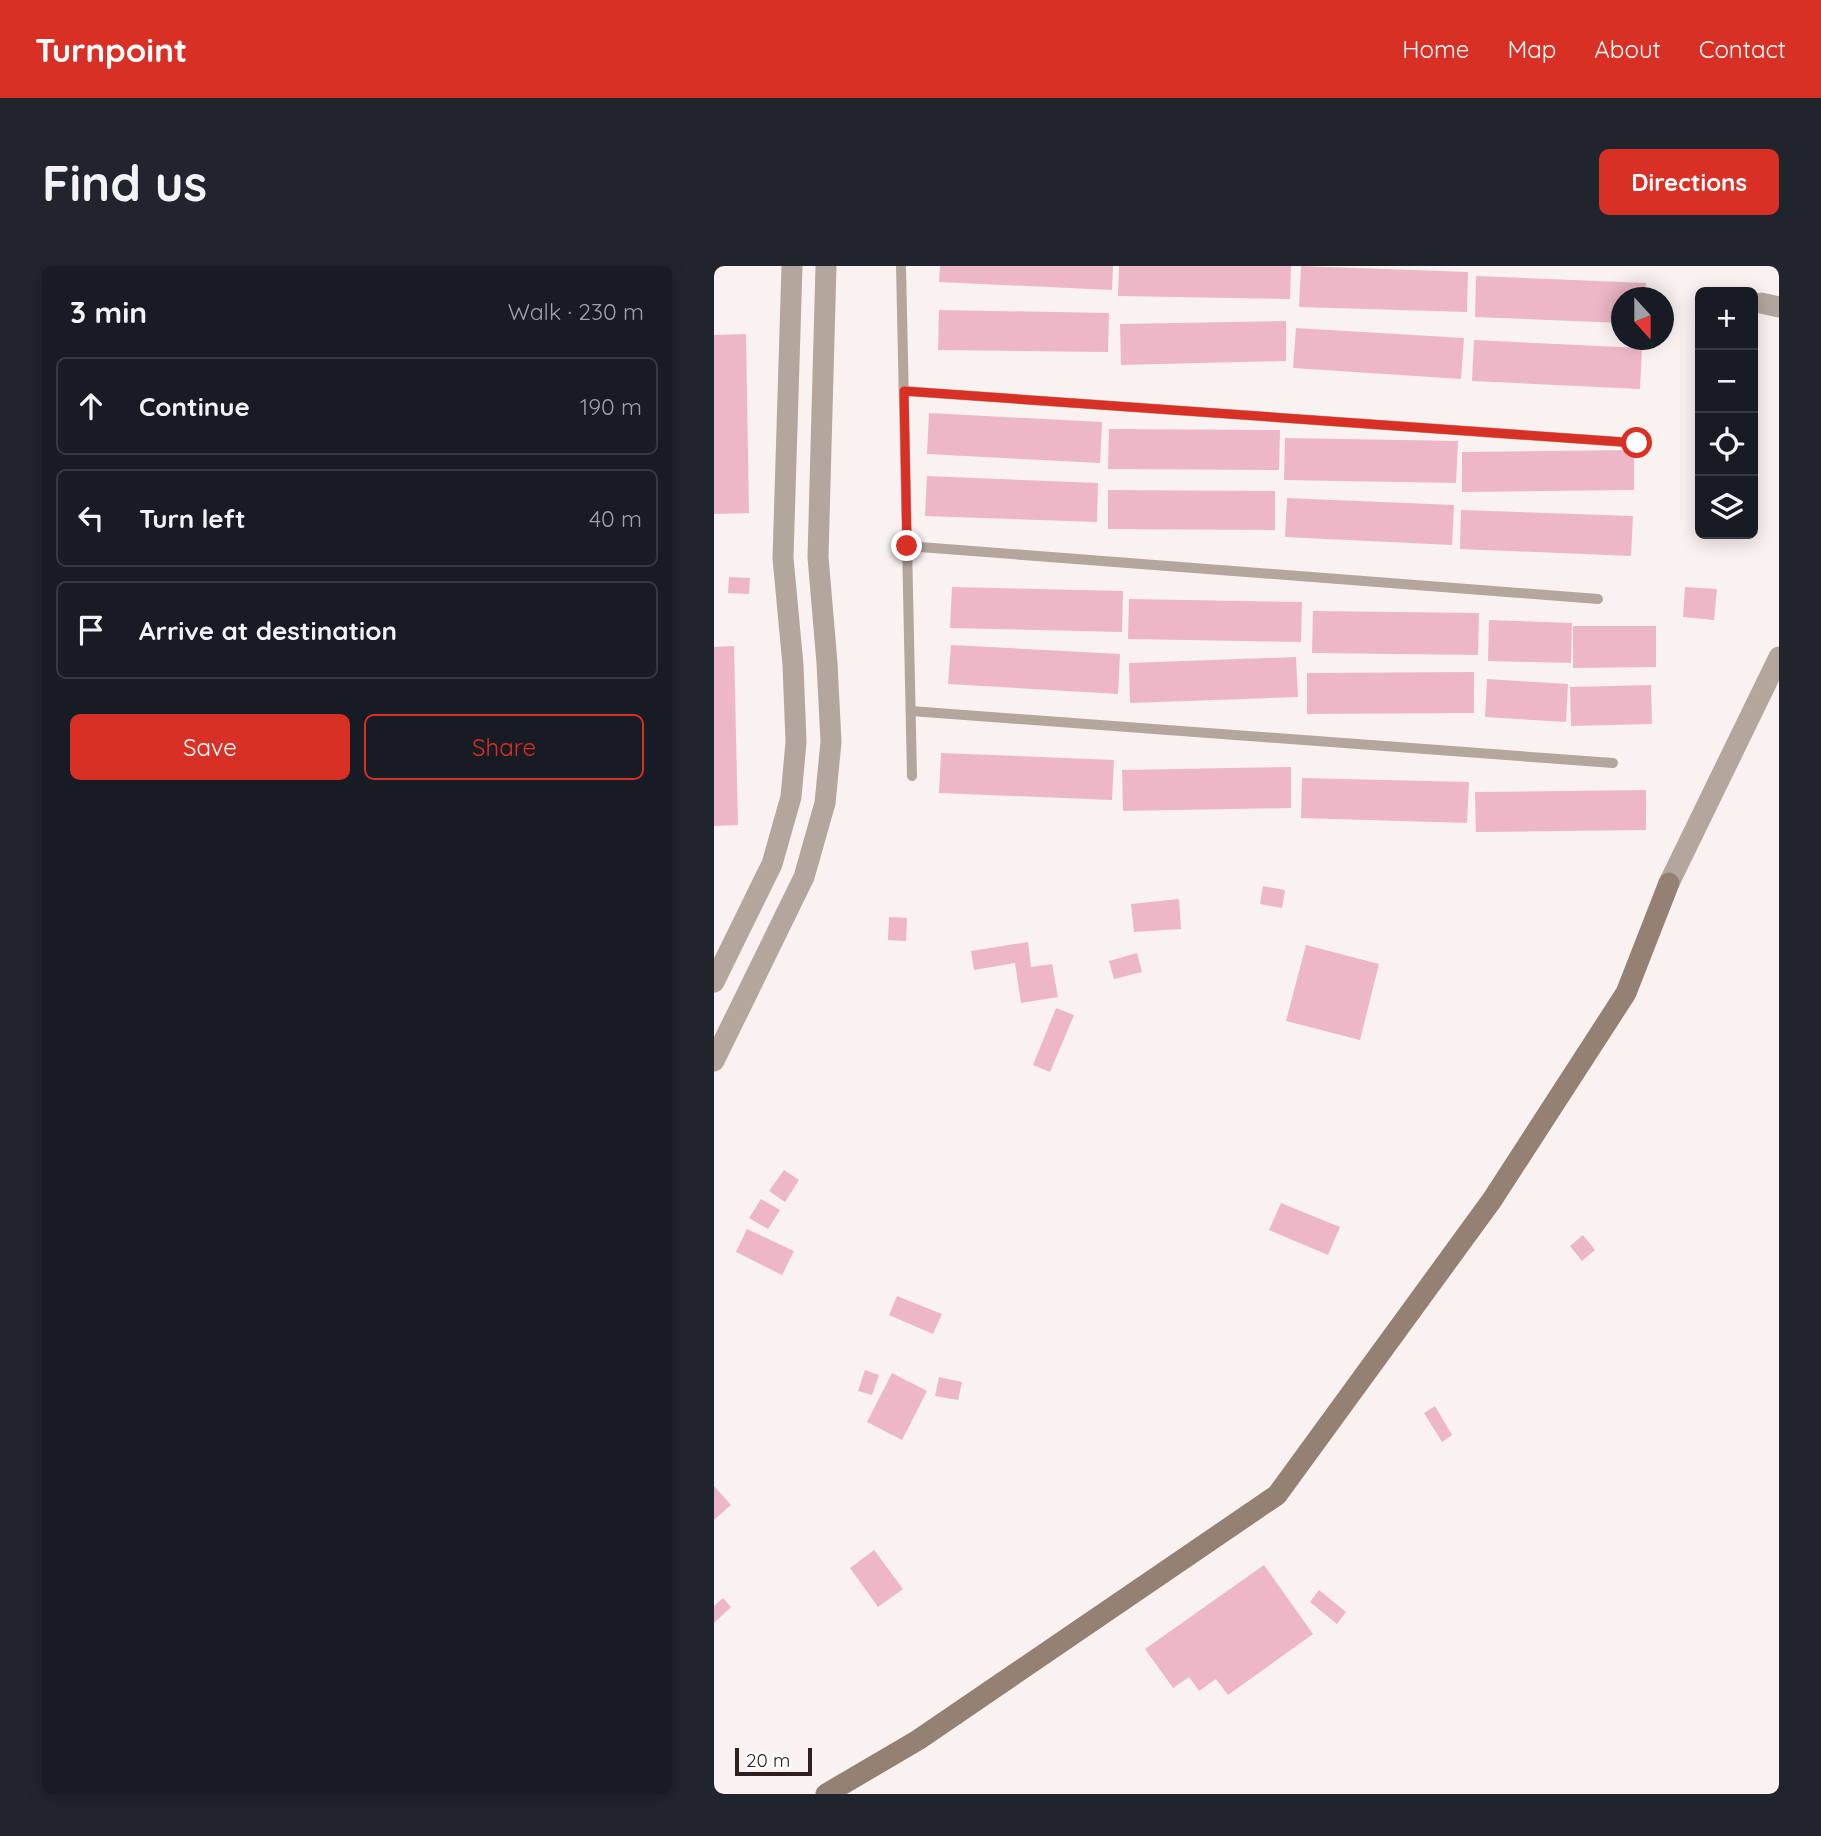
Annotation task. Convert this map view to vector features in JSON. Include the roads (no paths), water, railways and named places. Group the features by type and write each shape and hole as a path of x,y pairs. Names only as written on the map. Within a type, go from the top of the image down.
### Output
{"street":[{"path":"714,982 772,864 791,797 796,742 793,665 783,558 792,266"},
{"path":"714,1060 804,877 825,803 831,742 817,557 826,266"},
{"path":"826,1794 918,1740 1277,1495 1492,1200 1626,993 1669,884 1779,657"}],"lane":[{"path":"901,266 912,776"},
{"path":"904,391 1637,443"},
{"path":"907,546 1598,599"},
{"path":"911,711 1613,763"}]}
